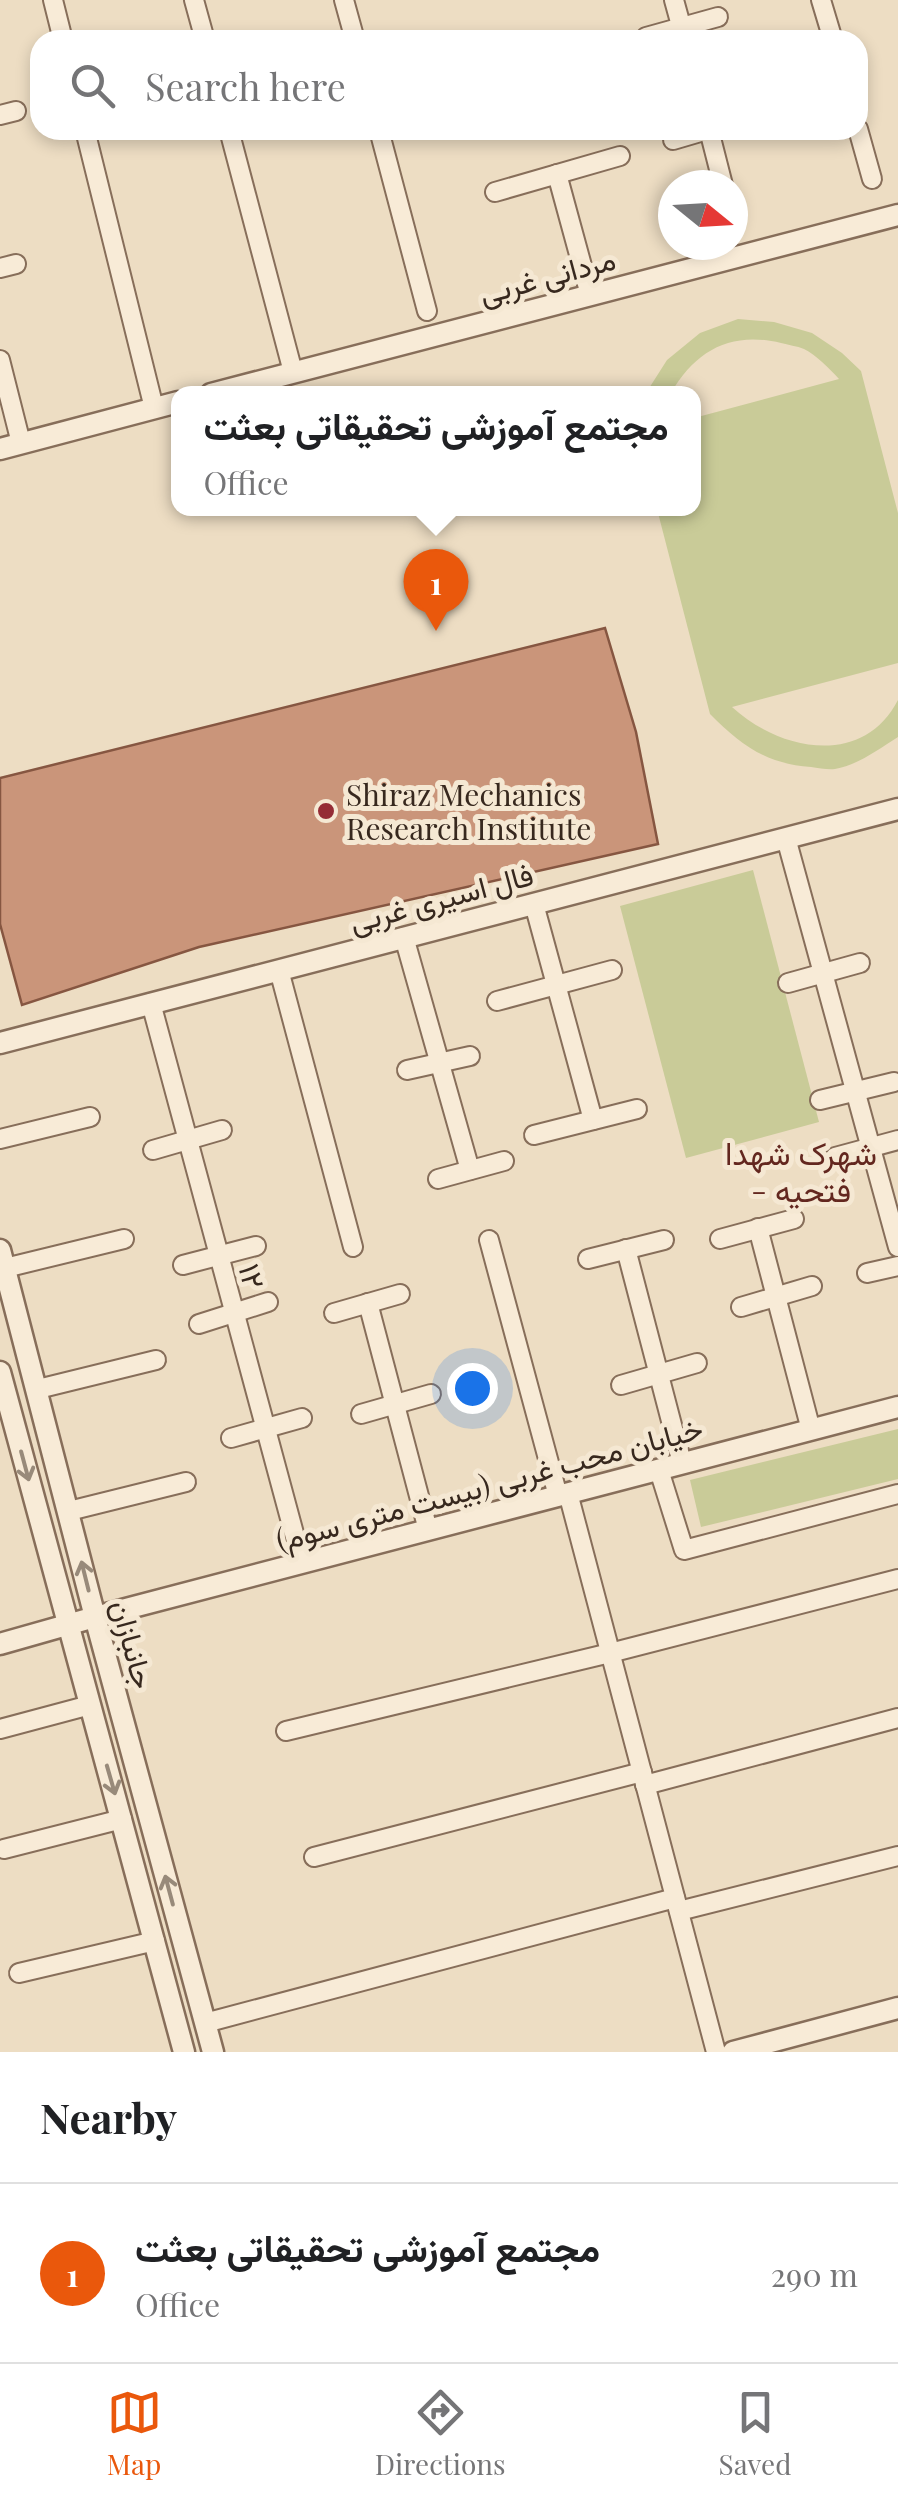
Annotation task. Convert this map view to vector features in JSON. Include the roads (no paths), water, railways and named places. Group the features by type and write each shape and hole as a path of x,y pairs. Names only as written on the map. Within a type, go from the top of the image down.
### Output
{"street":[{"path":"53,0 60,30"},
{"path":"194,0 202,30"},
{"path":"344,0 352,30"},
{"path":"674,0 682,30"},
{"path":"821,0 830,30"},
{"path":"691,30 718,17"},
{"path":"87,140 154,408"},
{"path":"232,140 292,372"},
{"path":"382,140 428,311"},
{"path":"711,140 719,170"},
{"path":"861,140 872,179"},
{"path":"494,192 620,156"},
{"path":"557,174 590,295"},
{"name":"مردانی غربی","path":"240,386 898,215"},
{"path":"0,360 21,443"},
{"path":"0,448 171,404"},
{"name":"فال اسیری غربی","path":"0,1043 898,808"},
{"path":"786,838 898,1247"},
{"path":"534,904 593,1120"},
{"path":"404,937 470,1170"},
{"path":"788,984 860,963"},
{"path":"279,970 353,1247"},
{"path":"497,1001 612,970"},
{"name":"۱۲","path":"151,1003 302,1563"},
{"path":"407,1070 470,1056"},
{"path":"820,1100 894,1082"},
{"path":"534,1135 637,1109"},
{"path":"0,1139 90,1117"},
{"path":"153,1150 222,1130"},
{"path":"835,1157 898,1140"},
{"path":"438,1179 504,1160"},
{"path":"720,1239 794,1220"},
{"path":"758,1228 810,1430"},
{"path":"2,1259 124,1240"},
{"path":"489,1240 610,1653 716,2052"},
{"path":"588,1259 664,1240"},
{"path":"183,1265 256,1246"},
{"path":"626,1249 682,1464"},
{"name":"جانبازان","path":"2,1259 213,2052"},
{"path":"867,1273 898,1266"},
{"path":"741,1307 812,1286"},
{"path":"334,1313 400,1294"},
{"path":"200,1324 268,1302"},
{"path":"368,1304 428,1530"},
{"path":"38,1389 156,1360"},
{"path":"621,1385 697,1364"},
{"name":"جانبازان","path":"0,1372 184,2052"},
{"path":"361,1414 430,1394"},
{"name":"خیابان محب غربی (بیست متری سوم)","path":"0,1644 898,1407"},
{"path":"231,1438 302,1418"},
{"path":"658,1470 684,1550 898,1494"},
{"path":"69,1511 186,1482"},
{"path":"286,1731 898,1578"},
{"path":"0,1729 90,1705"},
{"path":"314,1857 898,1718"},
{"path":"4,1849 122,1819"},
{"path":"205,2024 677,1905 898,1856"},
{"path":"19,1974 180,1934"},
{"path":"733,2052 898,2008"}],"place":[{"name":"مجتمع آموزشی تحقیقاتی بعثت","path":"436,631"},
{"name":"Shiraz Mechanics Research Institute","path":"326,811"}],"district":[{"name":"شهرک شهدا - فتحیه","path":"801,1170"}]}
